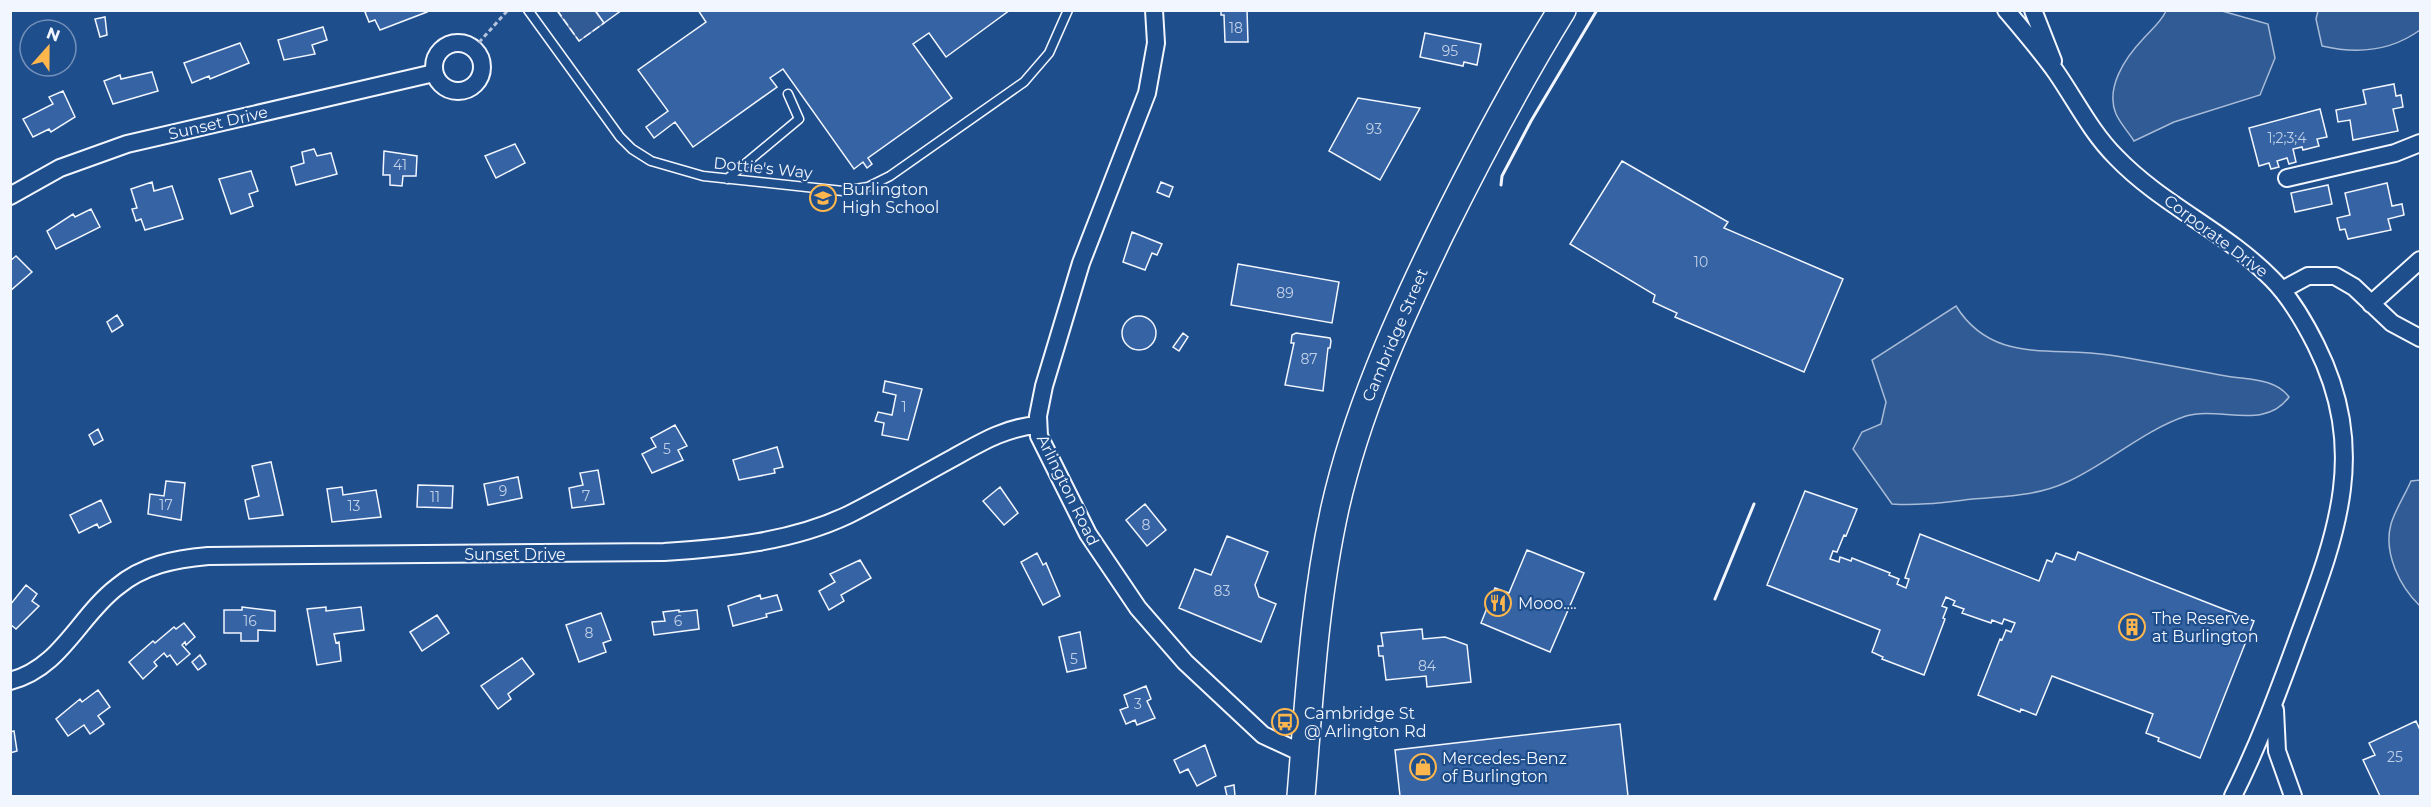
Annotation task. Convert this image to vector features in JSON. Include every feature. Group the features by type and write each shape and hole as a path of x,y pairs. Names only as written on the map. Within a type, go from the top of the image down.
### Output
{"main road":[{"name":"Cambridge Street","path":"1301,796 1318,610 1328,546 1345,469 1371,386 1424,267 1484,145 1514,89 1562,10"}],"street":[{"name":"Arlington Road","path":"1154,10 1156,42 1147,93 1081,262 1044,387 1038,425 1042,444 1088,534 1137,608 1185,662 1261,734 1304,754"},
{"name":"Corporate Drive","path":"2006,10 2057,73 2090,125 2126,167 2237,248 2282,290 2302,319 2332,383 2343,437 2345,472 2340,508 2330,550 2277,698 2233,796"},
{"name":"Corporate Drive","path":"2033,10 2057,73"},
{"path":"460,43 474,48 482,61 482,72 477,82 469,89 458,92 439,83 434,73 435,58 445,46 460,43"},
{"name":"Sunset Drive","path":"10,196 60,168 127,144 434,73"},
{"path":"2287,178 2395,153 2420,143"},
{"path":"2371,304 2420,263"},
{"path":"2282,290 2308,276 2330,274 2348,282 2392,323 2421,338"},
{"name":"Sunset Drive","path":"10,681 29,674 58,653 96,607 118,586 159,564 208,556 664,552 730,547 788,536 835,520 993,436 1023,426 1038,425"},
{"name":"Corporate Drive","path":"2277,698 2275,731 2277,751 2293,796"}],"lane":[{"name":"Dottie's Way","path":"528,10 632,149 668,168 727,179 843,191 878,183 1024,82 1049,52 1068,10"},
{"path":"727,179 799,119 788,94"}],"path":[{"path":"474,48 508,10"}],"shaded area":[{"path":"557,11 595,11 604,23 579,41"},
{"path":"2166,11 2222,11 2268,24 2275,58 2260,95 2174,122 2134,141 2116,114 2113,104 2115,84 2130,55"},
{"path":"2318,11 2420,11 2420,30 2397,42 2373,49 2348,50 2322,46 2316,19"},
{"path":"1956,306 1971,325 1988,337 2006,345 2045,351 2109,355 2260,381 2276,386 2289,397 2279,407 2267,413 2241,416 2199,414 2170,422 2082,475 2056,487 2021,495 1933,503 1892,504 1853,449 1862,432 1881,424 1886,402 1872,360"},
{"path":"2420,480 2420,606 2406,589 2395,569 2391,558 2389,535 2393,519 2411,481"}],"building":[{"path":"369,10 426,10 427,12 380,30 375,20 369,22 365,12"},
{"path":"595,10 622,10 604,23"},
{"path":"698,10 1010,10 946,57 929,33 913,44 952,98 868,158 872,164 867,168 863,162 854,169 783,69 770,78 777,87 693,147 675,122 654,138 646,127 668,111 638,70 706,22"},
{"path":"1221,10 1247,10 1248,42 1225,42 1224,15 1221,15"},
{"path":"105,17 107,35 100,37 95,19"},
{"path":"323,27 327,40 312,45 315,54 284,60 278,40"},
{"path":"1425,33 1481,44 1477,65 1464,62 1463,66 1420,57"},
{"path":"240,43 249,63 210,79 209,76 192,83 184,63"},
{"path":"152,72 158,91 113,104 104,81 120,75 121,79"},
{"path":"2394,84 2396,96 2401,95 2403,107 2393,109 2398,131 2353,140 2350,120 2338,122 2336,110 2366,104 2363,90"},
{"path":"63,91 75,117 51,132 49,129 33,137 23,119 53,104 49,97"},
{"path":"1358,98 1420,108 1380,180 1329,151"},
{"path":"2320,109 2327,137 2317,139 2319,146 2303,150 2302,147 2293,149 2296,162 2289,164 2287,158 2277,161 2279,167 2271,169 2269,163 2259,166 2249,128"},
{"path":"515,144 525,163 496,178 485,156"},
{"path":"314,149 317,156 331,153 337,174 296,185 291,167 304,163 302,152"},
{"path":"384,151 417,156 416,176 403,176 402,186 390,185 390,175 383,175"},
{"path":"1622,161 1728,222 1724,228 1843,279 1804,372 1675,317 1677,313 1653,302 1655,295 1570,244"},
{"path":"251,171 258,191 249,194 253,206 231,214 219,179"},
{"path":"152,182 154,191 172,186 183,219 145,230 141,219 136,221 132,209 137,208 131,189"},
{"path":"1161,182 1173,187 1169,197 1157,192"},
{"path":"2387,183 2392,206 2402,204 2404,215 2388,219 2391,230 2348,239 2345,229 2340,230 2337,218 2350,215 2345,193"},
{"path":"2328,185 2332,204 2295,212 2291,193"},
{"path":"91,209 100,227 56,249 47,231 73,214 75,217"},
{"path":"1132,232 1162,244 1157,255 1152,253 1145,270 1123,262"},
{"path":"16,256 32,272 10,291 10,261"},
{"path":"1238,264 1339,282 1332,323 1231,305"},
{"path":"117,315 123,325 112,332 107,322"},
{"path":"1139,316 1151,321 1156,333 1151,345 1139,350 1127,345 1122,333 1127,321"},
{"path":"1183,333 1188,337 1179,351 1173,347"},
{"path":"1296,333 1330,338 1323,391 1285,385 1294,343 1291,343 1292,335"},
{"path":"885,381 922,389 908,440 882,435 884,423 875,421 878,412 892,415 896,395 883,392"},
{"path":"675,425 687,446 678,450 683,460 652,473 642,454 656,447 651,438"},
{"path":"98,429 103,440 94,445 89,435"},
{"path":"777,447 783,467 774,469 775,473 739,480 733,460"},
{"path":"271,462 283,515 249,519 245,500 259,496 252,466"},
{"path":"598,470 604,504 572,508 569,488 583,485 580,473"},
{"path":"518,477 522,498 488,505 484,484"},
{"path":"166,481 185,483 181,520 148,514 150,494 164,496"},
{"path":"418,485 453,486 452,508 417,507"},
{"path":"342,487 343,495 376,490 381,517 332,522 327,489"},
{"path":"1000,487 1018,513 1004,525 983,501"},
{"name":"The Reserve at Burlington","path":"1805,491 1857,509 1846,536 1844,535 1837,552 1833,551 1830,559 1839,562 1840,557 1851,561 1852,558 1890,573 1889,575 1899,579 1897,584 1906,588 1909,579 1905,578 1920,534 2039,581 2047,560 2052,562 2056,553 2075,560 2078,552 2254,621 2200,758 2158,741 2159,738 2146,733 2153,714 2052,676 2036,715 2021,709 2020,712 1978,695 2000,639 2002,640 2006,630 2011,632 2015,623 2004,619 2002,624 1992,620 1991,623 1962,613 1964,609 1953,605 1955,601 1946,597 1942,606 1947,608 1943,618 1945,619 1924,675 1882,659 1883,657 1872,652 1880,630 1767,585"},
{"path":"101,500 111,522 99,528 97,524 79,533 70,515"},
{"path":"1145,504 1166,530 1147,546 1126,520"},
{"path":"1227,536 1268,552 1255,585 1259,597 1276,604 1261,642 1179,608 1195,569 1211,575"},
{"path":"1527,550 1584,573 1550,652 1481,623 1495,588 1509,593"},
{"path":"1037,553 1043,565 1046,563 1060,596 1043,605 1021,562"},
{"path":"860,560 871,578 841,595 844,601 829,610 819,591 835,582 830,574"},
{"path":"26,585 37,594 32,601 39,606 16,629 10,624 10,605"},
{"path":"760,595 761,599 777,595 782,610 766,614 767,617 733,626 728,606"},
{"path":"242,607 275,611 275,631 258,630 258,641 241,641 241,633 224,633 224,610 242,610"},
{"path":"326,607 326,611 361,607 364,630 334,634 336,643 339,642 341,661 317,665 307,609"},
{"path":"679,610 679,612 697,610 699,629 654,635 652,622 665,621 663,612"},
{"path":"601,613 611,640 603,643 606,652 579,662 566,625"},
{"path":"437,615 449,633 422,651 410,632"},
{"path":"184,623 195,637 186,645 185,642 182,645 190,654 177,665 170,655 167,657 164,653 154,662 157,666 143,679 129,662 153,641 155,643 174,627 176,629"},
{"path":"1422,629 1423,639 1445,637 1467,645 1471,682 1427,687 1426,676 1386,680 1383,656 1379,656 1378,646 1383,646 1381,633"},
{"path":"1080,632 1086,668 1067,672 1059,637"},
{"path":"200,655 206,664 198,670 192,662"},
{"path":"522,658 534,674 508,694 511,699 498,709 481,686"},
{"path":"1146,686 1151,699 1147,701 1155,718 1137,725 1135,720 1126,724 1120,710 1128,707 1124,695"},
{"path":"98,690 110,707 98,716 104,724 90,734 84,725 68,736 56,719 80,699 82,702"},
{"path":"2416,721 2420,730 2420,796 2380,796 2363,760 2375,755 2369,743"},
{"path":"1620,724 1628,796 1400,796 1395,750"},
{"path":"14,731 17,751 10,753 10,732"},
{"path":"1205,745 1216,776 1197,786 1188,769 1180,773 1174,760"},
{"path":"1234,785 1235,796 1227,796 1225,787"}],"fence":[{"path":"557,10 579,41 604,23"}],"wall":[{"path":"1501,185 1502,176 1531,121 1597,10"},
{"path":"1715,599 1754,504"}],"place":[{"name":"Burlington High School","path":"823,198"},
{"name":"Mooo....","path":"1498,603"},
{"name":"The Reserve at Burlington","path":"2132,627"},
{"name":"Cambridge St @ Arlington Rd","path":"1285,722"},
{"name":"Mercedes-Benz of Burlington","path":"1423,767"}]}
